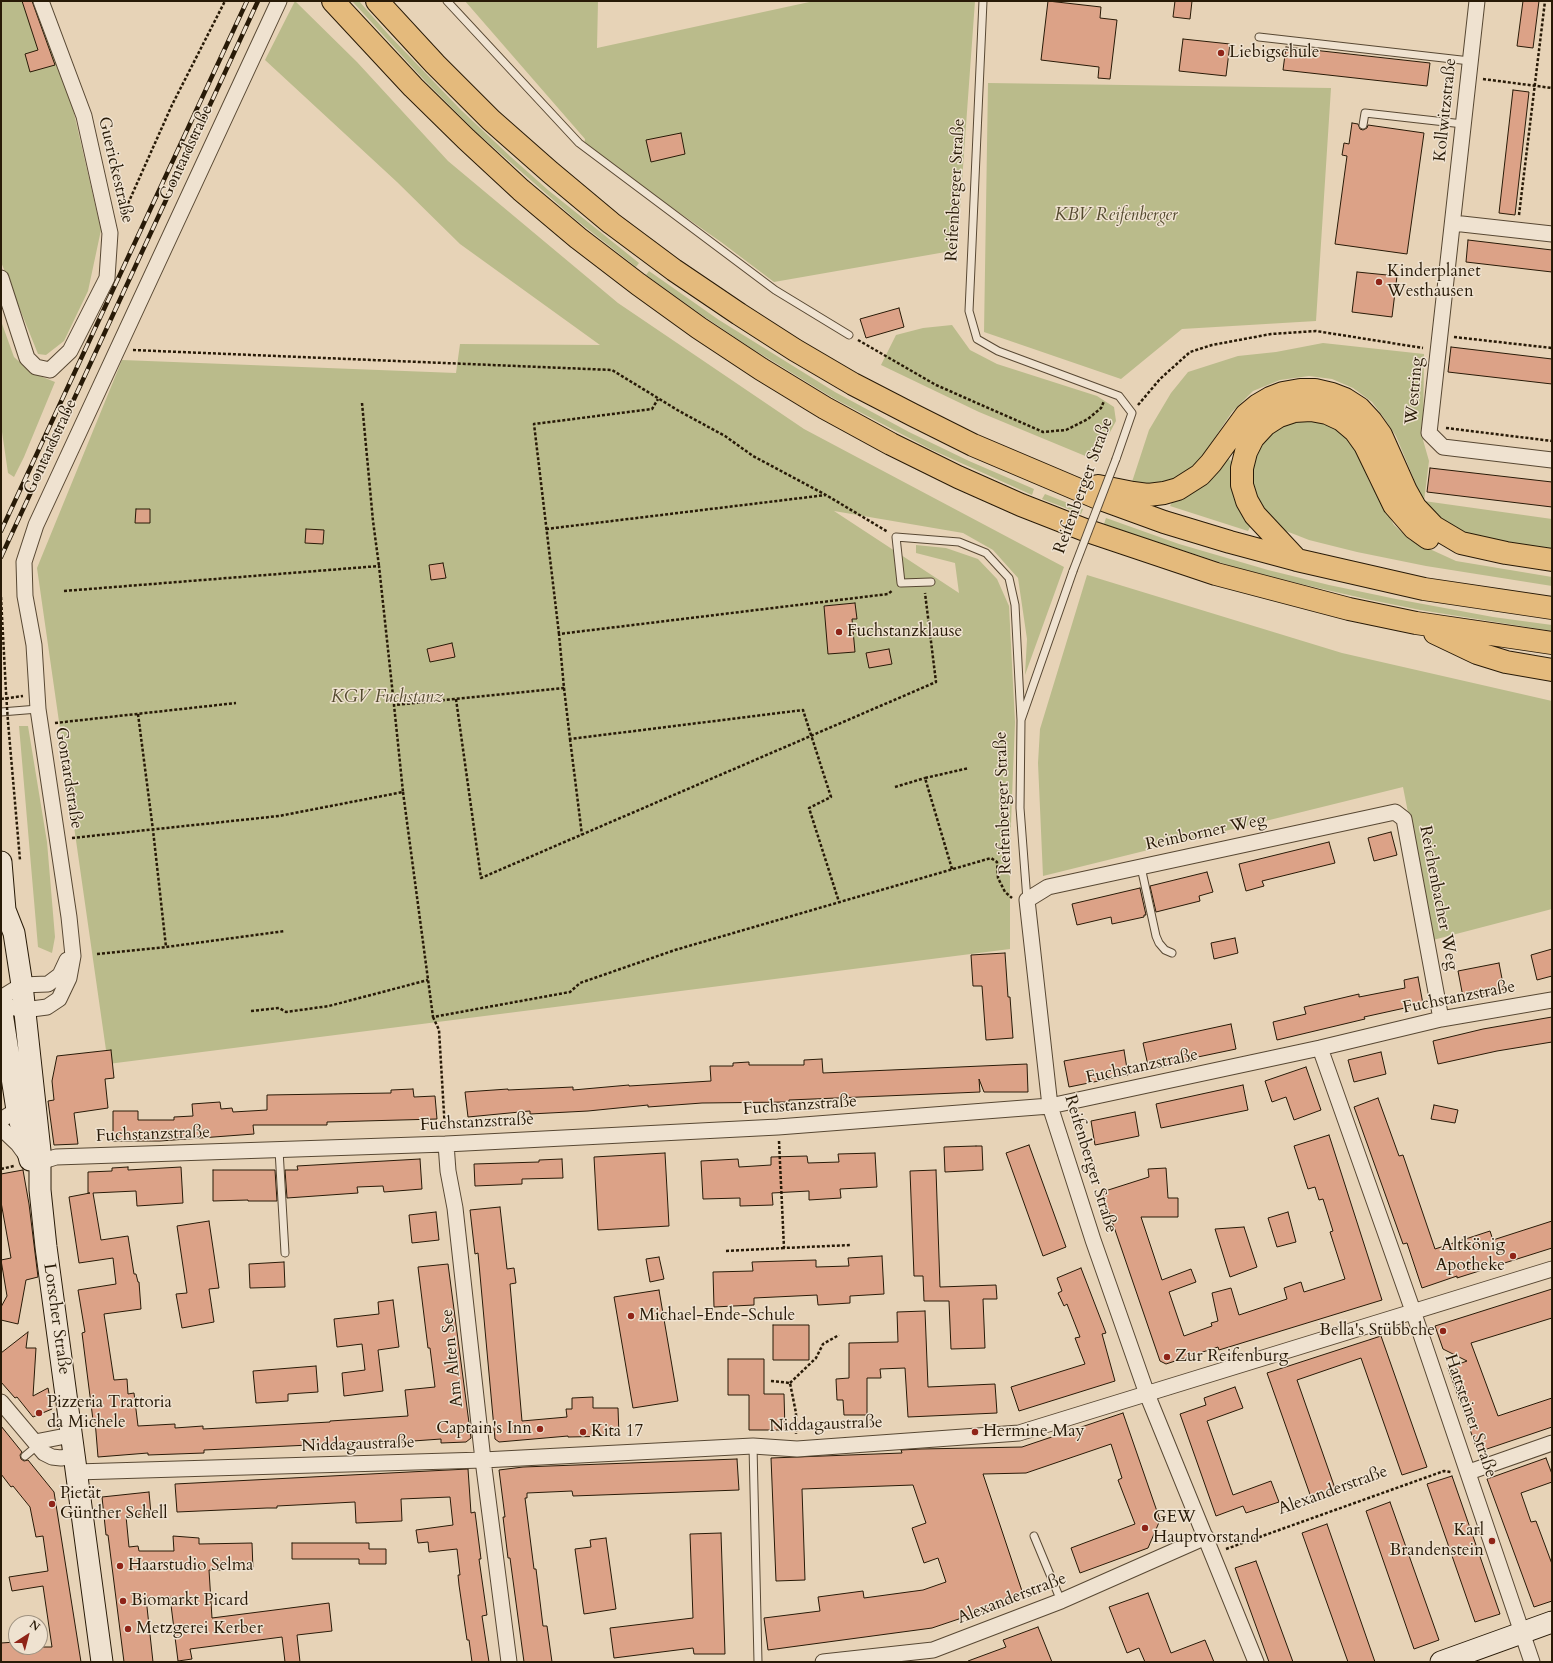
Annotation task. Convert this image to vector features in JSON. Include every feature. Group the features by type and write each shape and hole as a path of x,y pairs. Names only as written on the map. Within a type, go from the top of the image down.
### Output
{"highway":[{"path":"333,1 413,87 466,139 521,190 578,238 698,328 761,369 826,408 891,444 958,477 1085,530 1223,577 1341,608 1416,623 1552,643"},
{"path":"377,1 435,64 491,120 586,203 674,270 739,314 853,384 953,435 1034,472 1098,498 1164,522 1297,560 1424,589 1552,608"},
{"path":"1034,472 1133,493 1148,495 1164,493 1178,488 1200,475 1211,464 1246,415 1258,405 1283,393 1300,390 1315,390 1345,399 1359,408 1371,421 1381,435 1406,491 1415,507 1434,528 1461,543 1506,553 1552,560"},
{"path":"1297,560 1255,515 1247,501 1242,485 1242,468 1246,452 1254,438 1265,425 1279,416 1311,410 1327,413 1342,420 1355,431 1365,445 1394,505 1414,528 1428,538 1458,552 1480,557 1552,568"},
{"path":"1416,623 1477,653 1506,662 1552,670"}],"main road":[{"name":"Lorscher Straße","path":"1,862 3,917 14,933 22,985 38,1140 36,1162 46,1247 102,1662"},
{"name":"Lorscher Straße","path":"1,1006 6,1036 6,1111 36,1162"},
{"path":"1,1072 6,1036"},
{"path":"6,1111 31,1123 38,1140"},
{"path":"1441,1662 1552,1622"}],"street":[{"name":"Guerickestraße","path":"1,278 27,358 36,367 50,370 70,351 107,278 110,233 84,116 41,1"},
{"name":"Gontardstraße","path":"1,1006 24,1010 48,1007 59,999 69,978 74,956 38,709 34,645 25,596 24,562 36,525 279,1"},
{"name":"Kollwitzstraße","path":"1453,223 1477,1"},
{"path":"1453,223 1552,234"},
{"name":"Westring","path":"1453,223 1429,433 1442,448 1552,460"},
{"name":"Reinborner Weg","path":"1021,900 1048,887 1395,812"},
{"name":"Reichenbacher Weg","path":"1395,812 1404,819 1441,1020"},
{"name":"Reifenberger Straße","path":"1021,900 1050,1106 1093,1240 1147,1394 1256,1662"},
{"name":"Gontardstraße","path":"1,998 22,985 48,984 60,975 66,964 72,943"},
{"name":"Fuchstanzstraße","path":"36,1162 56,1157 446,1144 778,1127 1050,1106 1320,1048 1441,1020 1552,1000"},
{"name":"Hattsteiner Straße","path":"1320,1048 1469,1472 1532,1662"},
{"path":"6,1111 28,1097 32,1078"},
{"path":"1,1128 36,1162"},
{"name":"Am Alten See","path":"446,1144 448,1171 455,1208 483,1460 509,1662"},
{"name":"Niddagaustraße","path":"1,1402 44,1453 75,1464 483,1460 753,1446 797,1449 1020,1433 1552,1269"},
{"path":"36,1444 71,1435"},
{"path":"1469,1472 1552,1443"},
{"name":"Alexanderstraße","path":"823,1662 933,1650 1061,1601 1206,1537"}],"lane":[{"path":"447,1 579,143 774,290 849,335"},
{"name":"Reifenberger Straße","path":"983,1 969,311 977,339 998,351 1110,392 1118,396 1132,413 1073,571 1021,720 1021,900"},
{"path":"1258,37 1470,61"},
{"path":"1363,125 1365,113 1463,124"},
{"path":"928,582 901,583 896,537 959,542 986,553 1009,578 1015,605 1021,720"},
{"path":"1,712 38,709"},
{"path":"1141,867 1156,936 1159,944 1165,950 1172,953"},
{"path":"279,1150 285,1253"},
{"path":"25,1456 36,1444"},
{"path":"753,1446 758,1662"},
{"path":"1034,1536 1061,1601"}],"path":[{"path":"110,233 122,218 172,105 225,1"},
{"path":"1518,230 1545,1"},
{"path":"1468,77 1552,88"},
{"path":"1132,413 1160,378 1190,352 1271,334 1316,331 1438,351"},
{"path":"849,335 936,385 1042,432 1066,430 1088,419 1101,408 1110,392"},
{"path":"1440,336 1552,348"},
{"path":"117,349 612,370 658,399 725,436 753,456 826,495 896,537"},
{"path":"582,835 534,424 652,409 658,399"},
{"path":"362,403 373,521 403,792 428,980 434,1017 439,1030 446,1144"},
{"path":"1430,426 1552,441"},
{"path":"546,529 826,495"},
{"path":"64,591 379,566"},
{"path":"456,699 481,878 936,682 928,582"},
{"path":"559,634 888,594 901,583"},
{"path":"1,597 8,722"},
{"path":"394,705 564,688"},
{"path":"51,724 236,703"},
{"path":"570,739 803,710 831,797 809,808 839,902"},
{"path":"138,714 166,947"},
{"path":"895,787 968,768"},
{"path":"925,778 952,869"},
{"path":"68,838 279,816 403,792"},
{"path":"434,1017 570,992 580,983 675,950 990,858 997,862 998,878 1005,892 1021,900"},
{"path":"97,954 166,947 286,931"},
{"path":"251,1011 279,1008 286,1012 329,1006 428,980"},
{"path":"778,1127 784,1248"},
{"path":"726,1251 851,1245"},
{"path":"771,1381 790,1383 816,1358 823,1344 839,1335"},
{"path":"790,1383 796,1413 797,1449"},
{"name":"Alexanderstraße","path":"1212,1554 1444,1472"}],"green space":[{"path":"1,1 37,1 67,83 101,230 88,291 64,341 46,355 38,354 1,262"},
{"name":"KGV Fuchstanz","path":"295,1 357,62 448,161 618,303 804,429 1064,567 1025,675 1027,639 1018,578 993,550 963,533 834,511 959,593 955,563 916,553 916,545 946,548 978,559 997,579 1009,606 1015,722 1010,849 1010,949 108,1064 37,568 122,360 456,373 460,344 600,345 460,244 397,182 265,60"},
{"path":"352,1 359,1 388,34 461,110 511,157 548,190 639,263 636,267 575,219 476,132 425,81"},
{"path":"465,1 598,1 597,48 814,1 975,1 957,250 774,282 721,242 584,146 585,139"},
{"name":"KBV Reifenberger","path":"988,83 1331,88 1316,321 1182,329 1121,379 984,332"},
{"path":"649,271 719,320 835,392 909,432 969,461 1034,489 1032,495 930,449 833,398 751,348 699,313 646,275"},
{"path":"1,321 14,357 24,366 40,376 55,382 24,457 14,477 8,473 1,425"},
{"path":"952,325 970,350 997,364 1097,396 1114,407 1116,421 1095,460 979,412 881,365 896,335 923,328"},
{"path":"1323,343 1424,354 1423,440 1429,461 1424,501 1552,519 1552,556 1451,531 1423,501 1396,436 1372,402 1353,388 1332,379 1309,376 1280,380 1253,391 1232,412 1201,458 1183,476 1158,486 1131,485 1149,430 1171,393 1188,372 1238,356 1276,352"},
{"path":"1308,418 1331,425 1342,433 1355,448 1370,483 1394,525 1410,540 1456,561 1552,577 1552,586 1426,566 1357,552 1309,540 1281,529 1252,495 1250,461 1255,449 1275,428"},
{"path":"1227,457 1233,463 1231,484 1237,506 1251,525 1248,531 1170,506 1173,500"},
{"path":"1045,494 1083,509 1081,514 1042,499"},
{"path":"1106,518 1179,544 1268,570 1396,599 1493,617 1552,625 1552,631 1420,610 1301,584 1234,567 1157,542 1104,524"},
{"path":"1087,575 1342,653 1552,701 1552,909 1433,940 1403,787 1043,876 1038,763 1040,729"},
{"path":"19,726 28,726 47,842 55,937 52,953 38,947"}],"building":[{"path":"22,1 32,1 55,65 30,72 25,54 38,50"},
{"path":"1048,1 1101,7 1100,18 1117,20 1110,79 1098,78 1099,67 1041,60"},
{"path":"1175,1 1192,1 1190,19 1173,17"},
{"path":"1523,1 1539,1 1533,48 1517,46"},
{"path":"1183,39 1230,44 1226,76 1179,71"},
{"path":"1286,47 1430,63 1427,86 1283,70"},
{"path":"1513,90 1529,92 1515,215 1499,213"},
{"path":"1352,123 1358,124 1360,129 1363,130 1367,128 1368,125 1424,133 1407,254 1335,244 1347,156 1342,155 1344,143 1349,144"},
{"path":"681,133 685,154 651,162 646,140"},
{"path":"1468,240 1552,250 1552,272 1466,262"},
{"path":"1357,272 1397,276 1392,317 1352,312"},
{"path":"899,308 904,327 866,338 860,319"},
{"path":"1451,347 1552,359 1552,384 1448,372"},
{"path":"1430,468 1552,482 1552,507 1427,492"},
{"path":"136,509 150,509 150,523 135,523"},
{"path":"306,529 324,530 323,544 305,543"},
{"path":"443,563 446,578 431,580 429,565"},
{"path":"855,603 857,619 852,619 855,652 828,654 824,606"},
{"path":"452,643 455,657 430,662 427,649"},
{"path":"889,649 892,664 869,668 866,653"},
{"path":"1391,832 1397,855 1374,861 1368,838"},
{"path":"1329,842 1335,863 1262,881 1264,886 1246,891 1239,864"},
{"path":"1207,872 1213,892 1199,896 1200,901 1156,912 1150,886"},
{"path":"1140,888 1146,915 1144,915 1144,917 1112,924 1111,917 1077,925 1072,904"},
{"path":"1235,938 1238,953 1214,959 1211,943"},
{"path":"1552,949 1552,976 1537,980 1531,955"},
{"path":"1005,953 1013,1038 986,1040 982,986 973,986 971,955"},
{"path":"1499,963 1504,989 1463,997 1458,971"},
{"path":"1418,977 1423,1004 1364,1017 1365,1019 1277,1040 1273,1022 1306,1014 1304,1007 1359,994 1359,997 1405,988 1404,980"},
{"path":"1552,1017 1552,1042 1497,1051 1438,1064 1433,1041 1483,1029"},
{"path":"1231,1024 1236,1049 1193,1058 1194,1060 1149,1070 1143,1043"},
{"path":"111,1050 114,1078 105,1079 108,1108 74,1113 78,1144 54,1145 48,1101 54,1100 52,1081 57,1056"},
{"path":"1124,1050 1128,1075 1069,1087 1064,1061"},
{"path":"1381,1052 1386,1074 1354,1082 1348,1060"},
{"path":"822,1059 823,1073 1027,1064 1028,1092 984,1092 979,1079 980,1092 789,1100 789,1102 702,1103 648,1107 648,1105 588,1111 530,1114 530,1111 468,1117 465,1092 573,1087 573,1090 629,1085 711,1081 710,1066 733,1066 733,1063 749,1062 749,1065 804,1065 804,1060"},
{"path":"1306,1067 1321,1110 1294,1120 1286,1097 1272,1102 1265,1081"},
{"path":"1243,1085 1248,1110 1161,1128 1156,1104"},
{"path":"413,1089 414,1097 435,1096 437,1119 327,1122 327,1125 253,1125 254,1134 160,1141 113,1141 113,1111 138,1111 138,1120 174,1120 174,1117 193,1116 192,1104 220,1102 221,1109 232,1108 233,1112 267,1110 267,1095 391,1093 391,1090"},
{"path":"1378,1098 1399,1156 1403,1155 1435,1249 1490,1231 1493,1240 1552,1221 1552,1248 1422,1288 1407,1243 1403,1244 1354,1107"},
{"path":"1434,1105 1458,1110 1455,1123 1431,1119"},
{"path":"1135,1112 1139,1136 1095,1145 1091,1121"},
{"path":"1329,1135 1382,1300 1219,1350 1218,1347 1166,1364 1160,1361 1102,1192 1149,1177 1148,1169 1166,1168 1168,1198 1178,1198 1178,1217 1141,1217 1162,1280 1191,1269 1196,1282 1169,1292 1184,1336 1212,1326 1211,1323 1218,1321 1212,1293 1231,1288 1239,1315 1287,1299 1284,1288 1301,1282 1304,1292 1345,1279 1330,1232 1333,1231 1323,1199 1319,1200 1315,1187 1308,1189 1294,1146"},
{"path":"1029,1145 1066,1247 1043,1256 1006,1153"},
{"path":"982,1146 983,1170 945,1172 944,1147"},
{"path":"665,1153 669,1226 598,1230 594,1157"},
{"path":"875,1153 877,1187 840,1189 841,1198 809,1200 809,1191 772,1193 773,1205 740,1206 740,1198 703,1199 701,1161 738,1159 739,1167 771,1165 771,1157 807,1156 808,1163 839,1162 838,1154"},
{"path":"420,1159 422,1189 384,1192 383,1186 357,1187 358,1193 287,1198 285,1170 298,1170 297,1166"},
{"path":"562,1159 563,1178 522,1179 522,1184 475,1186 474,1164 539,1162 539,1160"},
{"path":"128,1167 128,1170 181,1167 183,1203 137,1206 136,1191 93,1193 101,1240 128,1236 134,1274 136,1274 139,1282 141,1309 104,1314 114,1380 127,1379 128,1394 134,1393 138,1426 175,1424 175,1428 203,1426 203,1429 408,1416 405,1390 435,1387 430,1348 428,1348 418,1267 448,1264 471,1438 466,1442 441,1443 441,1439 331,1446 331,1444 204,1450 204,1453 148,1455 148,1453 98,1457 95,1420 93,1420 82,1333 85,1332 78,1290 116,1284 113,1258 79,1263 69,1197 90,1193 88,1193 88,1172 112,1171 112,1168"},
{"path":"23,1170 29,1204 38,1277 26,1280 18,1324 1,1320 1,1307 7,1296 1,1260 11,1258 1,1202 1,1174"},
{"path":"213,1170 275,1170 277,1201 213,1201"},
{"path":"936,1170 940,1287 996,1285 997,1299 983,1299 985,1348 951,1349 949,1301 924,1301 923,1276 914,1276 910,1171"},
{"path":"500,1207 507,1269 514,1268 516,1283 510,1284 522,1421 567,1417 566,1409 572,1409 572,1398 593,1397 593,1408 618,1408 619,1436 568,1436 499,1442 495,1439 478,1253 475,1254 470,1210"},
{"path":"436,1212 439,1240 412,1243 409,1215"},
{"path":"1288,1212 1296,1242 1277,1247 1268,1218"},
{"path":"209,1221 219,1288 209,1289 214,1322 182,1328 176,1294 187,1293 177,1226"},
{"path":"1244,1227 1257,1267 1230,1277 1215,1229"},
{"path":"882,1256 884,1294 850,1296 850,1303 818,1305 817,1295 754,1298 754,1305 714,1307 713,1272 753,1271 752,1262 816,1260 816,1267 849,1266 848,1258"},
{"path":"659,1257 664,1279 650,1282 646,1259"},
{"path":"284,1262 285,1287 250,1288 249,1264"},
{"path":"1081,1268 1106,1333 1102,1334 1115,1381 1019,1411 1011,1387 1085,1364 1075,1338 1080,1337 1067,1304 1064,1306 1058,1293 1062,1291 1057,1278"},
{"path":"1552,1289 1552,1318 1471,1343 1498,1416 1552,1398 1552,1427 1478,1452 1448,1368 1467,1361 1443,1349 1435,1326"},
{"path":"659,1290 678,1401 633,1408 614,1297"},
{"path":"393,1300 399,1347 378,1350 383,1391 344,1396 342,1373 365,1370 362,1344 337,1347 334,1319 379,1314 378,1302"},
{"path":"925,1311 928,1387 995,1384 997,1413 908,1417 905,1368 880,1369 881,1378 867,1378 867,1415 844,1415 843,1400 837,1400 836,1379 849,1378 849,1343 898,1342 897,1312"},
{"path":"773,1325 809,1325 809,1360 773,1360"},
{"path":"28,1332 26,1348 36,1348 33,1396 48,1388 52,1409 33,1417 17,1397 15,1398 1,1382 1,1353"},
{"path":"1381,1336 1427,1467 1402,1475 1361,1358 1297,1380 1337,1494 1313,1503 1267,1373"},
{"path":"728,1359 764,1359 764,1394 784,1394 785,1430 749,1430 749,1395 728,1395"},
{"path":"316,1366 318,1392 288,1394 288,1401 256,1403 253,1371"},
{"path":"1235,1387 1243,1408 1207,1421 1233,1495 1271,1481 1279,1502 1246,1513 1243,1506 1216,1516 1180,1414 1206,1405 1204,1398"},
{"path":"1123,1413 1160,1520 1148,1548 1080,1573 1071,1548 1135,1524 1118,1480 1122,1478 1111,1444 1026,1473 983,1474 1024,1597 932,1628 768,1650 764,1618 820,1611 818,1597 863,1591 864,1598 923,1590 946,1582 938,1558 924,1563 912,1528 926,1523 913,1485 802,1489 805,1580 776,1581 771,1458 902,1453 901,1450 921,1449 1022,1447"},
{"path":"1,1426 22,1452 20,1455 21,1459 24,1461 28,1460 54,1492 81,1662 1,1662 1,1643 8,1643 8,1655 48,1655 48,1647 52,1647 43,1586 12,1591 9,1577 48,1571 43,1536 36,1537 30,1507 1,1474"},
{"path":"1546,1458 1552,1474 1552,1482 1521,1493 1531,1522 1536,1521 1552,1564 1552,1601 1534,1607 1487,1479"},
{"path":"737,1459 739,1490 573,1496 572,1491 527,1493 527,1498 525,1498 534,1569 536,1569 543,1626 547,1626 552,1662 524,1662 510,1558 508,1558 499,1470 523,1467"},
{"path":"468,1469 471,1513 475,1512 481,1559 479,1559 487,1615 482,1616 489,1662 472,1662 469,1640 467,1640 459,1585 458,1575 460,1575 457,1549 429,1552 428,1542 418,1543 416,1530 453,1525 450,1497 401,1499 402,1521 356,1523 355,1502 277,1506 277,1508 177,1512 175,1484"},
{"path":"1452,1476 1500,1614 1475,1622 1427,1484"},
{"path":"149,1492 151,1514 126,1516 129,1547 138,1546 139,1551 174,1551 173,1536 199,1538 199,1544 252,1543 253,1570 209,1570 212,1618 329,1603 332,1631 297,1635 300,1662 285,1662 282,1637 190,1649 192,1659 178,1661 170,1597 146,1598 153,1662 124,1662 102,1497"},
{"path":"1390,1502 1439,1640 1414,1649 1366,1511"},
{"path":"1327,1524 1375,1662 1348,1662 1302,1533"},
{"path":"721,1533 725,1654 694,1654 693,1648 614,1658 610,1628 693,1618 690,1534"},
{"path":"606,1538 616,1609 584,1614 575,1549 591,1547 590,1540"},
{"path":"292,1543 369,1543 369,1549 386,1549 386,1564 359,1564 359,1559 292,1559"},
{"path":"1256,1561 1293,1662 1269,1662 1235,1568"},
{"path":"1148,1593 1171,1653 1205,1640 1214,1662 1145,1662 1139,1648 1127,1653 1109,1607"},
{"path":"1038,1627 1052,1662 968,1661 1006,1647 1003,1640"}],"railway":[{"path":"1,531 247,1"},
{"path":"1,557 258,1"}],"place":[{"name":"Liebigschule","path":"1221,53"},
{"name":"Kinderplanet Westhausen","path":"1379,282"},
{"name":"Fuchstanzklause","path":"839,632"},
{"name":"Altkönig Apotheke","path":"1513,1256"},
{"name":"Michael-Ende-Schule","path":"631,1316"},
{"name":"Bella's Stübbche","path":"1443,1331"},
{"name":"Zur Reifenburg","path":"1167,1357"},
{"name":"Pizzeria Trattoria da Michele","path":"39,1413"},
{"name":"Captain's Inn","path":"540,1429"},
{"name":"Kita 17","path":"583,1432"},
{"name":"Hermine May","path":"975,1432"},
{"name":"Pietät Günther Schell","path":"52,1504"},
{"name":"GEW Hauptvorstand","path":"1145,1528"},
{"name":"Karl Brandenstein","path":"1492,1541"},
{"name":"Haarstudio Selma","path":"120,1566"},
{"name":"Biomarkt Picard","path":"123,1601"},
{"name":"Metzgerei Kerber","path":"128,1629"}]}
